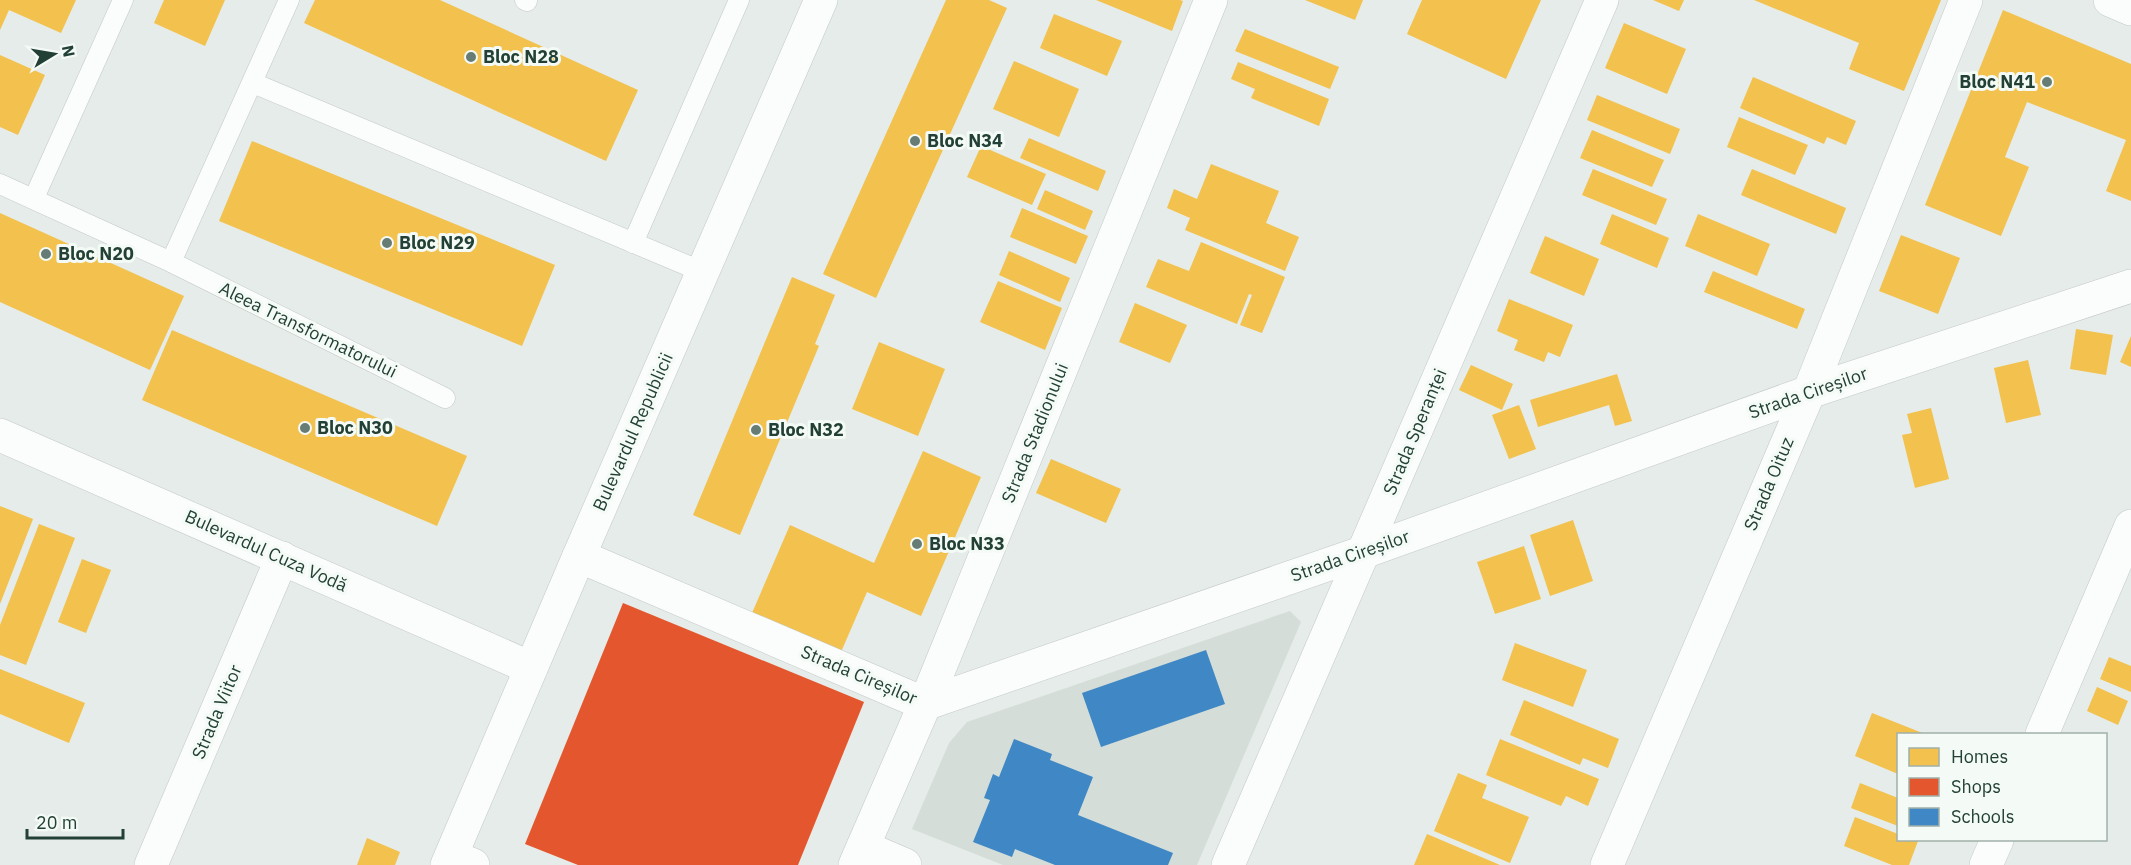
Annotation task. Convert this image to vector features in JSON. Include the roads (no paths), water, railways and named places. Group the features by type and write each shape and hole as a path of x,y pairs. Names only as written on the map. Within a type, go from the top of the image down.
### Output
{"street":[{"name":"Bulevardul Republicii","path":"457,862 531,668 821,0"},
{"name":"Strada Stadionului","path":"859,856 925,704 1211,0"},
{"name":"Strada Speranței","path":"1228,865 1602,0"},
{"name":"Strada Oituz","path":"1607,865 1809,392 1966,0"},
{"path":"2110,0 2131,9"},
{"name":"Strada Cireșilor","path":"579,556 925,704 1364,552 1809,392 2131,286"},
{"name":"Bulevardul Cuza Vodă","path":"0,435 531,668"},
{"path":"2043,733 2131,526"},
{"name":"Strada Viitor","path":"152,865 282,558"},
{"path":"1986,865 1997,841"},
{"path":"859,856 905,865"}],"lane":[{"path":"34,198 123,0"},
{"path":"171,262 289,0"},
{"path":"633,243 739,0"},
{"path":"253,83 703,272"},
{"name":"Aleea Transformatorului","path":"0,184 171,262 445,398"}],"place":[{"name":"Bloc N28","path":"471,57"},
{"name":"Bloc N41","path":"2047,82"},
{"name":"Bloc N34","path":"915,141"},
{"name":"Bloc N29","path":"387,243"},
{"name":"Bloc N20","path":"46,254"},
{"name":"Bloc N30","path":"305,428"},
{"name":"Bloc N32","path":"756,430"},
{"name":"Bloc N33","path":"917,544"}]}
